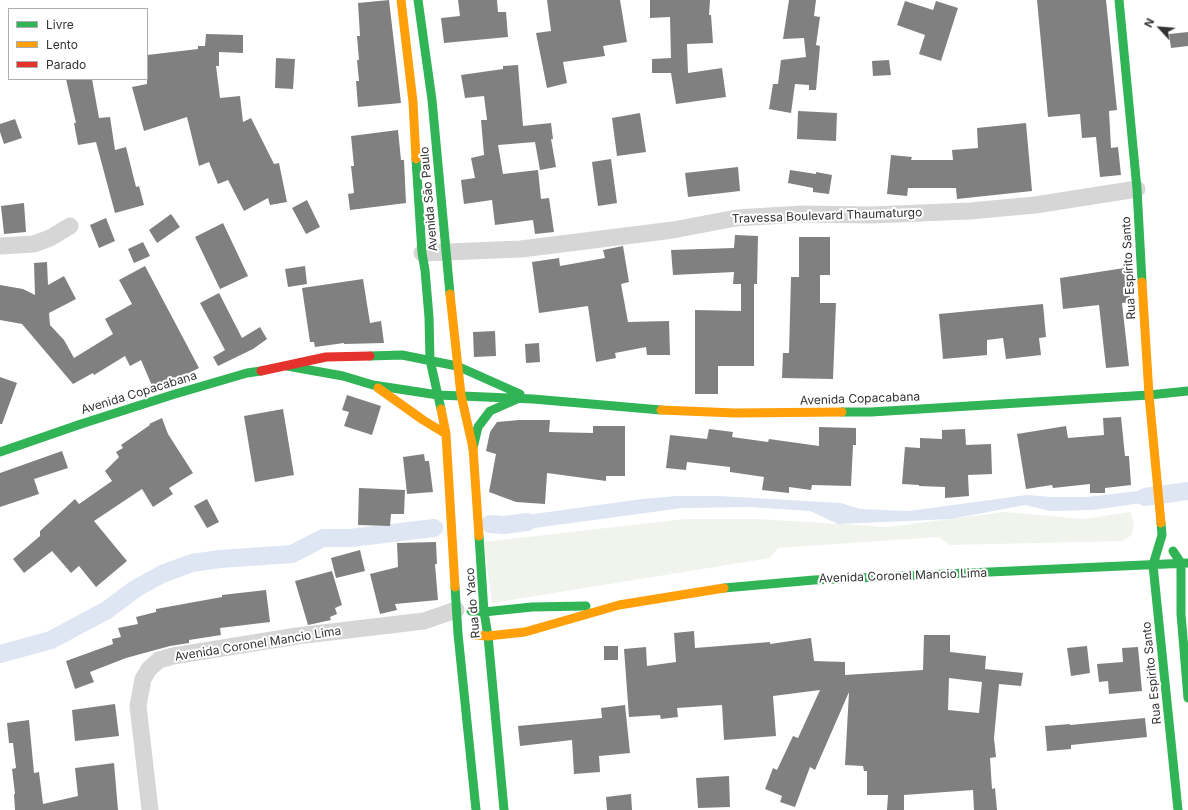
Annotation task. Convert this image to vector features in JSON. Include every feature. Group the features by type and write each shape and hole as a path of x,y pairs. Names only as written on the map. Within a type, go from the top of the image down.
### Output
{"street":[{"name":"Avenida São Paulo","path":"401,0 423,101 445,252 461,395"},
{"name":"Avenida São Paulo","path":"418,0 423,101 422,253 425,270 429,320 430,360 438,395"},
{"name":"Rua Espírito Santo","path":"1119,0 1137,189 1149,395 1162,535 1153,565 1178,810"},
{"name":"Travessa Boulevard Thaumaturgo","path":"422,253 521,249 665,231 736,218 802,214 871,215 970,211 1035,205 1137,189"},
{"path":"0,246 34,244 50,238 70,226"},
{"path":"418,335 429,320"},
{"path":"390,356 406,346"},
{"name":"Avenida Copacabana","path":"0,452 81,424 247,373 343,355 402,355 457,366 533,400"},
{"name":"Avenida Copacabana","path":"287,366 343,376 373,385 438,395 520,399 658,410 735,413 863,412 1149,395 1188,391"},
{"path":"373,385 446,434"},
{"name":"Rua do Yaco","path":"438,395 446,434 456,610 476,810"},
{"name":"Rua do Yaco","path":"461,395 473,448 484,612 488,636 504,810"},
{"path":"473,448 478,427 490,411 520,399"},
{"name":"Rua Espírito Santo","path":"1162,535 1184,563"},
{"path":"1184,563 1181,614 1188,698"},
{"name":"Avenida Coronel Mancio Lima","path":"424,621 458,634 488,636 525,632 619,605 739,586 814,580 1184,563"},
{"name":"Avenida Coronel Mancio Lima","path":"150,810 138,706 143,679 149,669 159,660 173,656 297,636 424,621 456,610 484,612 532,607 619,605"}],"shaded area":[{"path":"1147,490 1149,502 1092,510 1050,511 1025,505 951,519 838,524 810,511 749,507 682,508 505,532 504,525 505,518 642,499 677,496 718,496 841,503 860,509 909,511 1027,495 1087,497"},
{"path":"1005,512 1083,519 1130,512 1134,522 1132,535 1122,541 950,545 939,537 778,548 770,558 492,603 484,542 685,519 757,519 888,527"}],"building":[{"path":"389,0 401,103 358,107 356,81 359,81 357,60 359,60 357,36 360,36 358,3"},
{"path":"458,0 497,0 498,12 506,12 508,37 444,43 441,18 460,16"},
{"path":"547,0 620,0 627,42 603,46 605,56 563,62 567,83 547,88 536,33 551,31"},
{"path":"650,0 710,0 709,15 711,15 713,43 687,44 688,73 722,68 726,97 676,104 671,73 652,73 652,59 671,58 670,17 650,18"},
{"path":"789,0 816,0 814,16 820,17 816,45 820,46 816,90 809,90 809,85 795,84 791,113 769,109 773,84 778,84 781,60 806,57 804,38 783,39"},
{"path":"1037,0 1106,0 1117,110 1109,111 1111,148 1118,147 1121,175 1100,177 1096,137 1082,138 1080,114 1048,117"},
{"path":"905,1 933,10 936,1 958,8 941,61 919,54 925,35 897,25"},
{"path":"1188,32 1188,46 1171,48 1169,34"},
{"path":"206,34 243,35 243,53 219,52 219,66 216,66 220,98 240,96 243,122 251,118 274,164 279,163 287,202 270,205 268,198 244,211 228,180 218,184 209,162 199,166 187,117 144,131 132,87 147,84 148,55 198,49 198,46 205,46"},
{"path":"276,58 295,59 293,89 275,88"},
{"path":"889,60 891,75 873,76 872,61"},
{"path":"518,65 523,126 551,123 553,139 551,139 556,167 540,170 535,142 498,145 503,174 538,170 541,199 549,198 554,232 535,234 533,220 495,225 492,200 464,204 461,180 475,178 471,158 484,155 481,120 487,120 484,96 465,98 461,75 503,69 503,66"},
{"path":"66,80 92,80 99,118 110,117 115,150 126,147 136,187 139,186 144,205 115,213 96,142 78,145 74,123 76,123"},
{"path":"798,111 837,113 836,141 797,139"},
{"path":"640,113 646,152 617,156 612,118"},
{"path":"15,119 22,138 4,144 0,132 0,124"},
{"path":"1026,123 1032,191 957,199 956,188 908,188 907,196 887,194 891,155 912,157 911,160 953,160 952,150 978,148 977,128"},
{"path":"398,130 401,160 404,160 406,203 350,210 348,194 354,193 351,166 354,166 351,136"},
{"path":"611,159 617,203 598,206 592,162"},
{"path":"738,167 740,191 688,197 685,173"},
{"path":"790,170 832,175 829,194 813,192 813,188 788,183"},
{"path":"307,200 320,227 306,234 292,208"},
{"path":"24,203 26,232 4,234 1,206"},
{"path":"171,214 180,227 157,243 149,230"},
{"path":"106,218 115,241 99,248 90,225"},
{"path":"223,223 248,276 220,289 195,237"},
{"path":"735,235 758,236 757,284 754,284 754,366 718,366 718,394 695,394 695,310 741,311 741,284 733,284 734,272 673,275 671,250 734,248"},
{"path":"799,237 830,237 830,275 820,275 820,303 836,303 833,379 782,378 783,353 789,353 791,277 799,277"},
{"path":"143,242 150,256 134,263 128,249"},
{"path":"623,246 629,282 621,284 628,322 669,321 670,355 647,355 646,347 615,353 616,358 596,362 588,306 539,313 532,262 559,258 560,266 605,258 603,250"},
{"path":"47,262 48,285 64,276 76,299 49,313 50,325 64,340 74,358 113,334 105,319 132,304 119,280 145,266 199,368 173,381 172,379 153,388 141,360 130,366 125,356 94,375 93,373 73,384 22,324 0,320 0,285 23,289 35,295 34,263"},
{"path":"305,266 307,284 288,287 285,269"},
{"path":"1124,268 1131,302 1122,303 1129,366 1106,368 1099,305 1063,309 1060,278"},
{"path":"363,279 370,323 381,321 384,343 344,343 315,347 314,342 310,342 302,288"},
{"path":"219,293 242,338 260,327 267,339 253,349 218,366 213,357 225,350 200,303"},
{"path":"1043,304 1046,337 1039,338 1041,355 1006,359 1003,338 987,340 987,355 943,359 939,314"},
{"path":"495,331 496,356 474,357 473,332"},
{"path":"539,343 540,362 526,363 525,344"},
{"path":"0,377 17,383 2,424 0,424"},
{"path":"347,395 381,406 372,435 344,426 349,412 342,410"},
{"path":"283,409 294,475 255,482 244,416"},
{"path":"1121,417 1125,456 1129,456 1131,485 1105,488 1105,493 1090,493 1090,484 1053,488 1052,485 1026,489 1017,434 1066,426 1068,438 1104,435 1103,418"},
{"path":"162,418 168,434 193,473 169,488 173,494 153,507 142,489 94,521 127,561 96,587 79,566 71,573 52,551 24,573 13,559 40,536 40,531 75,499 79,504 112,481 105,471 119,457 116,452 123,448 121,445 150,425 149,424"},
{"path":"550,420 549,432 593,433 593,426 625,426 625,476 606,476 606,481 547,473 545,504 516,502 489,492 496,454 486,451 490,432 497,422"},
{"path":"819,427 856,428 856,445 853,445 851,486 812,485 811,490 789,487 789,493 762,490 764,477 730,472 730,467 687,462 686,470 666,468 670,435 707,439 709,429 733,432 732,437 768,442 769,439 819,446"},
{"path":"965,429 966,445 991,444 992,474 968,475 969,496 945,498 945,487 902,484 905,447 920,448 920,438 942,439 942,430"},
{"path":"62,451 68,468 34,479 39,494 0,507 0,473"},
{"path":"424,454 425,461 429,461 433,492 407,494 403,457"},
{"path":"359,488 405,490 404,514 391,514 390,526 358,525"},
{"path":"207,499 219,522 207,528 194,506"},
{"path":"436,542 437,564 435,564 438,600 395,604 397,610 380,614 370,574 398,567 397,543"},
{"path":"360,550 365,571 336,578 331,558"},
{"path":"332,571 342,605 335,608 337,614 330,617 331,620 308,625 295,581"},
{"path":"266,590 270,622 220,628 221,635 189,640 189,643 170,646 126,658 90,672 94,682 75,689 66,661 113,644 112,639 121,637 118,628 138,624 136,617 156,612 156,609 222,597 222,595"},
{"path":"694,631 695,648 770,642 770,644 811,638 814,661 845,662 845,675 923,670 924,635 950,635 950,652 986,656 985,669 1023,673 1021,686 999,684 994,738 996,757 990,758 992,789 995,788 997,810 974,810 973,790 904,795 904,810 887,810 888,795 867,795 867,771 864,771 863,766 845,765 849,692 815,770 810,767 795,807 780,802 782,796 765,789 773,768 777,770 793,736 798,738 820,690 773,696 776,736 724,740 722,705 677,708 678,717 661,719 660,715 629,717 624,649 646,647 647,666 676,662 674,633","holes":["949,678 982,682 979,713 948,710"]},
{"path":"604,646 618,646 618,660 604,660"},
{"path":"1087,646 1090,673 1071,676 1067,648"},
{"path":"1138,647 1142,691 1109,694 1108,681 1099,682 1097,664 1123,662 1122,648"},
{"path":"115,704 119,736 75,741 72,710"},
{"path":"625,705 630,753 599,756 600,772 574,774 572,740 520,746 518,726 602,718 601,708"},
{"path":"1145,718 1147,737 1071,745 1071,749 1047,751 1045,726"},
{"path":"29,720 34,773 39,772 43,804 78,796 75,768 114,763 118,810 15,810 12,769 16,768 13,743 9,743 7,723"},
{"path":"729,776 730,807 698,808 696,778"},
{"path":"631,794 632,810 607,810 606,797"}],"waterway":[{"path":"1145,497 1188,491"},
{"path":"490,524 504,525 527,522"},
{"path":"0,654 51,640 107,610 135,589 162,574 192,563 220,559 292,554 323,538 350,538 434,528"}],"traffic: fast":[{"path":"418,0 432,100 450,294"},
{"path":"1119,0 1137,189 1142,282"},
{"path":"416,159 422,253 429,317 430,360 441,409"},
{"path":"370,356 402,355 457,366 520,394"},
{"path":"287,366 343,376 373,385 438,395 533,399 661,410"},
{"path":"0,452 175,394 247,373 261,371"},
{"path":"842,412 871,412 1149,395 1188,391"},
{"path":"473,448 478,427 490,411 515,400"},
{"path":"1161,523 1162,535 1153,565 1178,810"},
{"path":"479,536 484,612 488,636 504,810"},
{"path":"1173,551 1181,563 1181,614 1188,698"},
{"path":"724,588 814,580 1188,563"},
{"path":"455,587 458,634 476,810"},
{"path":"471,611 484,612 532,607 586,606"}],"traffic: slow":[{"path":"401,0 413,102 416,159"},
{"path":"1142,282 1149,395 1161,523"},
{"path":"450,294 461,395 473,448 479,536"},
{"path":"378,388 423,420 446,434"},
{"path":"441,409 446,434 455,587"},
{"path":"661,410 735,413 842,412"},
{"path":"473,635 488,636 525,632 619,605 724,588"}],"traffic: jam":[{"path":"261,371 326,357 370,356"}]}
